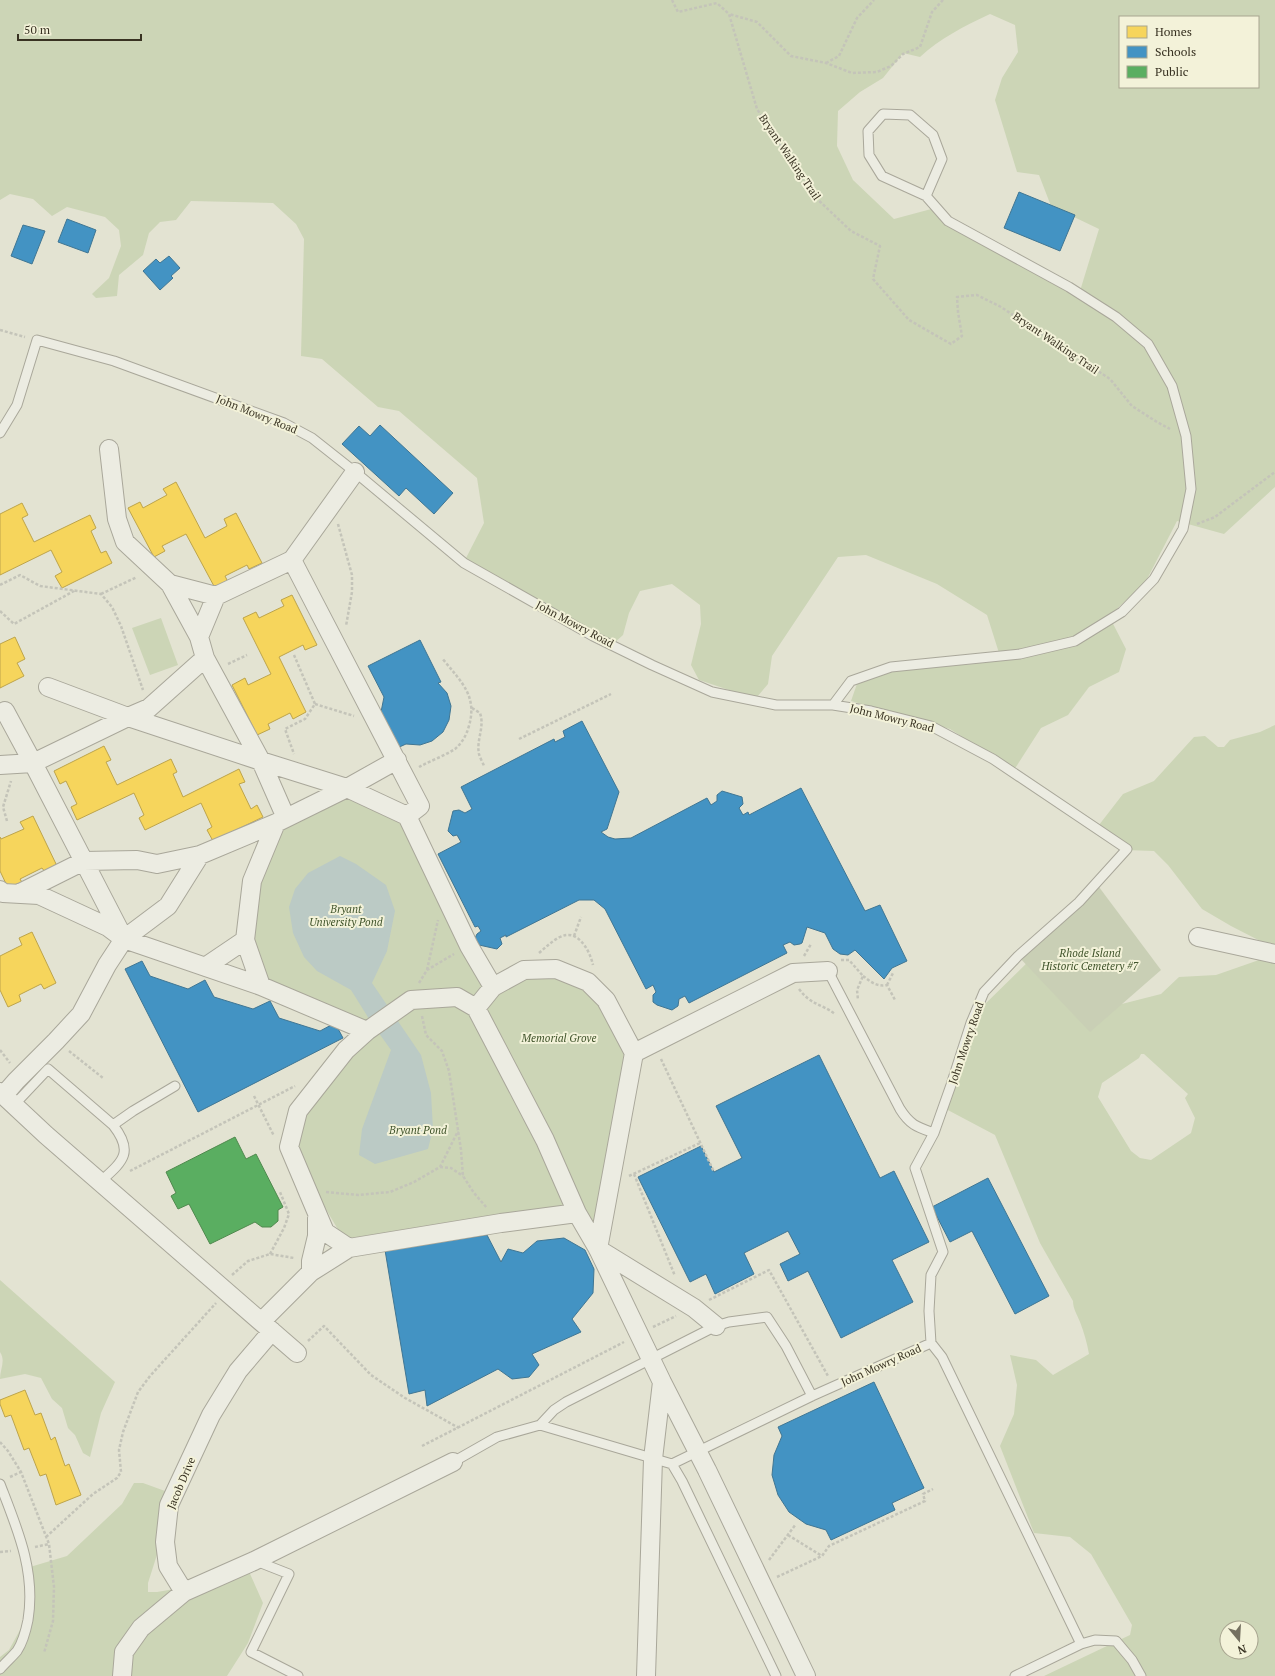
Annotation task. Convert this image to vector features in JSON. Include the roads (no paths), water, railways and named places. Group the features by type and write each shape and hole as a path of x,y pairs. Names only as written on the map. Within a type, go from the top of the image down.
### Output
{"street":[{"path":"109,449 117,519 125,542 170,584 200,637 208,665 261,761 281,820 252,881 245,940 261,986"},
{"path":"170,584 216,596 292,560 355,472"},
{"path":"292,560 420,806 406,816"},
{"path":"200,637 216,596"},
{"path":"0,765 26,764 128,716 149,708 208,665"},
{"path":"48,687 261,761 347,788 406,816 469,946 493,986"},
{"path":"5,711 26,764 84,861 124,939"},
{"path":"18,894 84,861 137,860 157,864 200,855 281,820 347,788 400,768"},
{"path":"200,855 168,906 124,939 107,965 81,1014 16,1081 6,1097 46,1135 100,1182 232,1285 267,1326 297,1354"},
{"path":"0,890 3,893 39,895 108,928 124,939 261,986 367,1031"},
{"path":"1198,937 1275,954"},
{"path":"205,967 245,940"},
{"path":"476,1008 493,986 524,970 556,969 588,982 606,1000 634,1053 598,1249"},
{"path":"634,1053 793,973 828,971"},
{"path":"577,1213 500,1223 350,1248 325,1232 316,1214 289,1147 298,1111 346,1050 367,1031 396,1010 416,1000 457,997 476,1008 545,1140 577,1213 598,1249 650,1359 698,1452 806,1676"},
{"path":"311,1267 317,1236 316,1214"},
{"name":"Jacob Drive","path":"184,1592 168,1566 165,1542 169,1506 211,1415 267,1326 311,1267 350,1248"},
{"path":"598,1249 685,1302 716,1326"},
{"path":"646,1676 653,1459 662,1382"},
{"path":"122,1676 124,1652 141,1628 184,1592 254,1561 453,1462"}],"lane":[{"path":"833,705 850,681 891,667 1020,654 1075,641 1122,612 1154,579 1183,529 1191,489 1186,436 1172,386 1148,344 1116,316 1069,287 948,221 926,196 882,176 869,155 868,131 883,114 910,115 933,135 942,159 926,196"},
{"name":"John Mowry Road","path":"0,433 17,405 37,340 114,361 284,423 312,438 464,563 593,636 712,692 776,705 833,705 871,711 931,726 993,758 1127,850 1079,902 1018,956 984,992 971,1023 934,1133 915,1168 943,1252 931,1275 929,1311 931,1343 812,1396 672,1464"},
{"path":"828,971 906,1119 914,1126 934,1133"},
{"path":"6,1097 48,1069 114,1125 120,1133 126,1147 121,1163 100,1182"},
{"path":"114,1125 175,1086"},
{"path":"453,1462 497,1437 540,1425 554,1410 566,1402 716,1326 728,1322 768,1317 786,1346 812,1396"},
{"path":"931,1343 942,1357 1081,1644"},
{"path":"540,1425 672,1464 682,1481 776,1676"},
{"path":"0,1484 23,1549 30,1584 31,1600 26,1633 17,1650 0,1669"},
{"path":"254,1561 289,1574 251,1652 298,1676"},
{"path":"1015,1676 1081,1644 1095,1640 1116,1641 1132,1660 1141,1676"}],"park label":[{"name":"Bryant University Pond","path":"346,915"},
{"name":"Rhode Island Historic Cemetery #7","path":"1090,959"},
{"name":"Memorial Grove","path":"559,1038"},
{"name":"Bryant Pond","path":"418,1130"}]}
